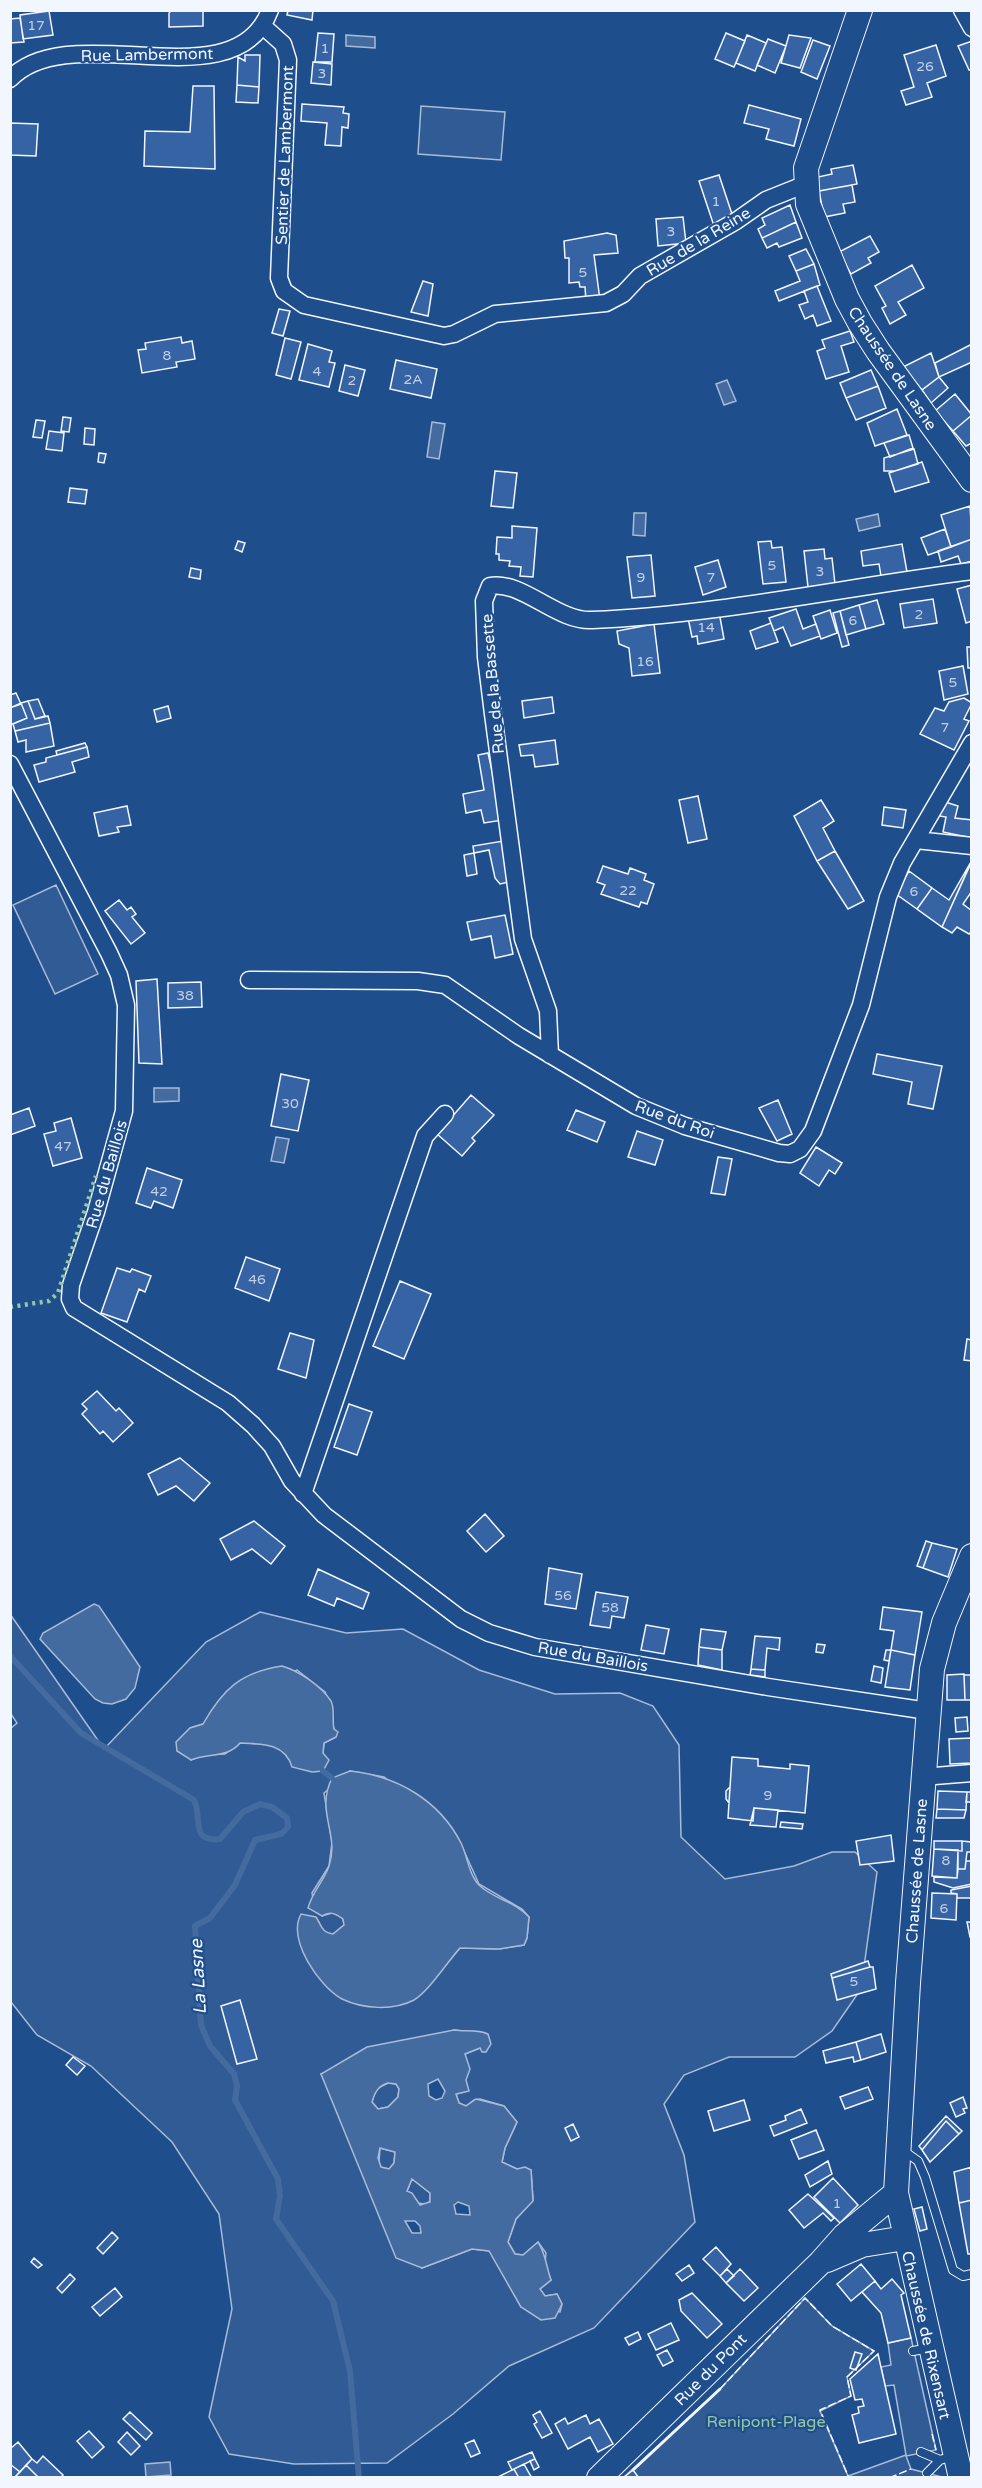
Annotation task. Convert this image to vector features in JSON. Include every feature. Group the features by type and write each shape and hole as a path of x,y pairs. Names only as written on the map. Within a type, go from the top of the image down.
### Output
{"street":[{"name":"Chaussée de Lasne","path":"860,10 806,168 808,204 847,299 878,351 972,480"},
{"path":"963,10 972,28"},
{"name":"Rue Lambermont","path":"10,79 28,64 67,56 176,56 228,51 247,43 267,19"},
{"name":"Sentier de Lambermont","path":"267,19 283,44 288,60 279,278 284,291"},
{"name":"Rue de la Reine","path":"284,291 312,307 435,335 454,334 495,314 606,303 624,294 640,276 736,221 766,200 806,184"},
{"name":"Rue de la Bassette","path":"550,1055 548,1011 523,939 486,657 486,592 490,586 504,585 571,616 588,621 762,602 972,571"},
{"name":"Rue du Roi","path":"249,980 439,983 470,1000 550,1055 636,1106 685,1126 789,1154 800,1149 813,1131 826,1099 861,1005 888,897 902,863 972,743"},
{"name":"Rue du Baillois","path":"10,764 109,953 119,975 126,1005 124,1111 96,1212 71,1285 70,1299 74,1308 228,1403 272,1446 292,1481 303,1494 341,1529 460,1619 496,1636 535,1647 768,1687 928,1711"},
{"path":"916,840 972,846"},
{"path":"303,1494 425,1136 446,1114"},
{"name":"Chaussée de Lasne","path":"896,2193 922,1777 932,1669 944,1623 972,1556"},
{"path":"922,1777 972,1773"},
{"name":"Chaussée de Rixensart","path":"896,2193 922,2350 952,2464"},
{"name":"Rue du Pont","path":"599,2478 821,2262 844,2236 896,2193"},
{"name":"Rue du Pont","path":"821,2262 861,2245 905,2238"}],"lane":[{"path":"898,2147 918,2161 926,2177 953,2270 963,2276 972,2274"},
{"path":"921,2452 952,2464"},
{"path":"927,2473 952,2464"}],"shaded area":[{"path":"346,35 375,37 375,48 346,46"},
{"path":"421,106 505,112 501,160 418,154"},
{"path":"727,380 736,401 724,405 716,384"},
{"path":"432,422 445,424 439,459 427,457"},
{"path":"634,513 646,513 645,536 633,535"},
{"path":"878,514 880,526 859,531 856,519"},
{"path":"56,885 98,974 55,994 13,905"},
{"path":"154,1088 179,1088 179,1101 154,1102"},
{"path":"276,1137 289,1139 284,1163 271,1161"},
{"path":"94,1604 99,1606 140,1667 135,1688 126,1699 112,1704 95,1699 40,1639 43,1633"},
{"path":"260,1612 346,1633 403,1629 479,1670 555,1694 620,1693 653,1706 679,1745 681,1837 725,1879 794,1866 832,1852 855,1852 877,1872 861,1989 832,2031 795,2057 729,2057 684,2075 664,2104 684,2155 695,2222 594,2328 509,2366 453,2414 387,2463 294,2464 229,2454 209,2417 232,2309 219,2214 172,2142 91,2066 37,2035 11,2002 10,1729 17,1723 11,1714 10,1614 104,1749 206,1642","holes":["297,1670 325,1692 332,1707 331,1717 336,1737 324,1743 323,1753 290,1759 280,1749 270,1744 240,1743 225,1754 203,1755 191,1760 190,1728 203,1724","350,1771 384,1777 459,1840 479,1884 522,1909 529,1917 524,1945 499,1949 460,1948 426,1989 299,1918 319,1922 319,1927 326,1933 333,1934 344,1925 343,1919 337,1915 332,1913 322,1916 315,1911 312,1893 329,1866 332,1842 324,1793","454,2030 470,2032 486,2052 480,2048 465,2054 465,2092 456,2094 459,2103 466,2106 480,2099 504,2106 517,2122 505,2148 502,2162 517,2169 531,2170 533,2200 516,2219 508,2242 515,2254 523,2255 538,2242 546,2253 545,2264 551,2280 540,2289 545,2296 557,2294 562,2304 560,2312 521,2307 490,2251 472,2249 422,2268 321,2074"]},
{"path":"282,1666 309,1680 331,1701 334,1729 338,1732 336,1737 324,1743 323,1753 329,1760 323,1771 312,1772 292,1767 284,1753 272,1746 240,1743 230,1751 191,1760 177,1751 176,1742 190,1728 203,1724 218,1701 235,1684 255,1673"},
{"path":"350,1771 384,1778 400,1785 415,1793 441,1814 461,1843 473,1876 479,1885 517,1907 529,1917 524,1945 499,1949 460,1948 420,1996 397,2006 359,2005 342,1999 324,1984 302,1949 298,1936 298,1925 301,1914 316,1917 322,1928 329,1933 333,1934 344,1925 343,1919 335,1914 322,1916 308,1908 327,1871 332,1854 326,1812 327,1790 332,1778"},
{"path":"454,2030 488,2034 491,2044 486,2052 482,2052 480,2048 465,2054 470,2069 466,2080 469,2091 456,2094 459,2103 466,2106 476,2099 504,2106 517,2122 505,2148 502,2162 517,2169 525,2167 531,2170 533,2201 516,2219 508,2242 515,2254 523,2255 538,2242 551,2280 540,2289 545,2296 557,2294 562,2304 555,2318 541,2320 521,2307 489,2251 472,2249 422,2268 396,2258 321,2074 367,2047","holes":["438,2079 445,2091 442,2098 436,2100 429,2096 428,2084","388,2083 396,2084 399,2089 398,2097 388,2107 378,2109 372,2102 376,2092","380,2148 395,2152 394,2163 389,2169 381,2167 378,2158","412,2179 430,2193 430,2202 420,2205 412,2193 407,2191","458,2202 469,2206 470,2215 456,2214 454,2205","405,2221 415,2221 420,2226 421,2233 412,2233"]},
{"path":"388,2083 396,2084 399,2088 398,2097 388,2107 378,2109 372,2102 374,2095 378,2088"},
{"path":"380,2148 395,2152 394,2163 389,2169 380,2167"},
{"path":"412,2179 430,2193 430,2201 426,2204 417,2203 407,2191"},
{"name":"Renipont-Plage","path":"805,2298 832,2326 874,2351 847,2377 851,2396 820,2411 848,2476 906,2455 894,2385 885,2386 881,2367 891,2365 888,2343 911,2338 936,2450 906,2456 911,2469 942,2477 623,2478 720,2389"},
{"path":"170,2462 171,2475 146,2477 145,2464"}],"building":[{"path":"172,10 203,10 203,26 169,27 169,13"},
{"path":"288,10 313,10 312,20 287,15"},
{"path":"49,11 53,35 23,39 20,15"},
{"path":"20,18 24,42 10,43 10,19"},
{"path":"318,33 334,34 332,62 315,62"},
{"path":"726,33 745,41 734,67 715,59"},
{"path":"747,35 766,43 755,71 736,63"},
{"path":"789,35 811,38 800,68 781,63"},
{"path":"768,39 786,46 775,73 757,65"},
{"path":"813,40 830,46 817,79 801,72"},
{"path":"972,41 972,70 969,70 958,46"},
{"path":"936,45 946,76 927,83 932,97 906,105 901,91 914,87 904,55"},
{"path":"245,55 260,55 259,87 237,85 238,57 245,61"},
{"path":"313,62 332,64 331,85 311,83"},
{"path":"237,85 259,87 258,103 236,102"},
{"path":"193,86 214,86 215,169 144,166 145,131 190,132"},
{"path":"302,104 344,107 343,113 349,114 348,128 342,127 341,146 325,145 327,123 301,121"},
{"path":"749,105 801,119 794,146 766,139 769,129 744,123"},
{"path":"10,123 38,124 36,156 10,155"},
{"path":"853,165 857,184 819,191 818,177 832,174 831,169"},
{"path":"719,175 734,220 714,226 699,181"},
{"path":"852,185 855,202 843,204 845,213 824,217 819,191"},
{"path":"790,205 796,222 762,238 758,229 765,225 762,218"},
{"path":"683,217 686,243 658,246 656,219"},
{"path":"796,222 802,238 779,247 777,243 767,248 762,238"},
{"path":"607,233 616,235 618,253 594,255 600,300 586,301 585,287 580,287 579,282 569,283 569,258 565,258 564,241"},
{"path":"870,236 879,252 868,258 871,263 851,274 839,252"},
{"path":"806,249 814,264 796,271 789,256"},
{"path":"814,264 820,285 779,301 775,291 800,281 796,271"},
{"path":"912,265 924,288 898,302 906,315 890,324 882,308 886,306 875,286"},
{"path":"423,281 433,284 428,316 411,312"},
{"path":"817,286 831,321 817,326 813,315 805,319 799,305 808,302 804,291"},
{"path":"279,309 290,311 283,336 272,333"},
{"path":"850,331 854,342 841,346 849,372 826,379 817,351 825,348 822,340"},
{"path":"181,337 182,343 192,341 195,359 176,362 177,367 142,373 138,350 146,349 145,343"},
{"path":"285,338 301,342 291,379 276,375"},
{"path":"308,344 332,351 329,362 335,363 329,387 299,380"},
{"path":"972,344 972,362 939,377 935,363"},
{"path":"931,353 939,377 922,390 903,367"},
{"path":"396,360 437,369 431,398 390,389"},
{"path":"345,365 365,370 358,396 339,391"},
{"path":"871,370 878,386 846,398 840,383"},
{"path":"939,377 948,388 931,403 922,390"},
{"path":"878,386 886,408 856,420 846,398"},
{"path":"955,394 972,415 953,431 935,411"},
{"path":"897,409 907,435 875,446 867,423"},
{"path":"972,415 972,443 966,446 953,431"},
{"path":"63,417 71,418 69,432 61,431"},
{"path":"36,420 45,421 42,438 33,437"},
{"path":"85,428 95,429 94,445 84,444"},
{"path":"49,431 64,433 62,451 46,449"},
{"path":"909,435 913,448 890,457 884,443"},
{"path":"914,449 918,464 895,471 884,471 884,458"},
{"path":"99,453 106,454 104,463 98,462"},
{"path":"922,462 929,482 895,492 889,473"},
{"path":"495,471 517,473 513,508 491,506"},
{"path":"70,488 87,490 85,504 68,502"},
{"path":"970,506 972,539 951,547 941,515"},
{"path":"512,526 537,528 533,577 520,576 521,567 509,566 510,561 499,560 499,554 496,554 497,537 512,538"},
{"path":"945,529 951,547 928,555 921,538"},
{"path":"972,539 972,561 961,564 958,556 941,562 938,551"},
{"path":"238,541 245,543 242,552 235,549"},
{"path":"771,541 772,548 782,547 786,582 763,584 758,542"},
{"path":"902,544 907,572 881,576 879,564 863,566 861,551"},
{"path":"824,549 825,559 832,558 835,584 808,587 804,551"},
{"path":"651,555 655,596 632,598 627,557"},
{"path":"718,560 726,587 703,595 695,567"},
{"path":"191,568 201,570 200,579 189,577"},
{"path":"972,585 972,621 966,623 957,589"},
{"path":"933,599 937,623 904,628 900,604"},
{"path":"877,600 884,624 866,629 859,605"},
{"path":"859,605 866,629 846,635 840,611"},
{"path":"796,609 803,629 816,624 820,636 791,646 783,627 774,631 769,618"},
{"path":"830,610 837,633 821,639 813,616"},
{"path":"840,611 849,645 842,647 833,613"},
{"path":"719,612 724,639 698,644 697,636 692,637 688,618"},
{"path":"771,623 778,642 756,649 750,631"},
{"path":"654,624 660,673 632,676 629,648 619,644 617,631"},
{"path":"967,647 972,647 972,668 968,668"},
{"path":"963,666 968,694 944,700 939,671"},
{"path":"16,693 21,704 10,708 10,695"},
{"path":"552,697 554,713 524,718 522,701"},
{"path":"964,698 972,703 964,719 969,721 954,750 920,734 935,708 944,711 949,702"},
{"path":"38,699 45,716 35,719 28,701"},
{"path":"28,701 35,719 48,716 50,723 15,731 13,724 27,718 21,703"},
{"path":"21,703 27,718 10,725 10,708"},
{"path":"168,706 171,718 157,722 154,710"},
{"path":"50,723 54,746 26,752 26,740 18,742 15,731"},
{"path":"555,740 558,764 535,767 533,755 521,756 519,745"},
{"path":"85,743 87,747 57,755 56,751"},
{"path":"87,747 89,757 72,762 75,772 39,782 34,765 46,762 46,758"},
{"path":"488,753 503,820 484,823 481,810 466,813 463,794 484,790 478,755"},
{"path":"698,796 707,839 688,843 679,800"},
{"path":"821,800 834,821 823,828 835,851 817,861 794,816"},
{"path":"942,801 958,806 955,818 972,820 972,838 943,832 946,817 934,815"},
{"path":"127,806 131,825 117,827 119,832 99,836 94,813"},
{"path":"884,807 906,810 903,828 882,825"},
{"path":"503,841 509,882 500,884 495,878 489,850 474,853 473,846"},
{"path":"835,851 864,901 848,909 817,861"},
{"path":"474,853 477,874 467,876 464,855"},
{"path":"972,860 942,927 917,909 932,888 949,900"},
{"path":"972,861 972,891 963,904 972,911 972,931 969,934 957,927 952,933 942,927"},
{"path":"603,866 628,874 630,868 646,874 644,880 654,884 647,904 641,902 639,907 601,894 605,885 597,882"},
{"path":"909,871 932,888 917,909 896,894"},
{"path":"119,900 127,910 131,907 136,914 132,917 145,933 131,944 105,911"},
{"path":"505,915 513,954 495,958 491,936 471,940 467,922"},
{"path":"157,979 162,1064 139,1063 136,981"},
{"path":"201,982 202,1007 168,1008 168,983"},
{"path":"877,1054 942,1066 933,1109 908,1104 912,1082 873,1074"},
{"path":"281,1074 309,1080 298,1131 271,1126"},
{"path":"471,1095 494,1115 472,1138 475,1141 462,1156 437,1134"},
{"path":"778,1100 792,1134 777,1141 759,1108"},
{"path":"29,1108 35,1126 10,1135 10,1115"},
{"path":"576,1110 605,1122 597,1142 567,1130"},
{"path":"71,1118 82,1158 53,1166 44,1134 56,1131 54,1123"},
{"path":"637,1131 663,1140 655,1165 628,1157"},
{"path":"816,1147 842,1163 835,1174 829,1170 819,1186 800,1173"},
{"path":"718,1157 732,1159 725,1195 711,1193"},
{"path":"147,1168 182,1180 173,1208 154,1201 151,1208 136,1203"},
{"path":"246,1257 280,1269 269,1301 235,1288"},
{"path":"117,1268 130,1272 132,1269 151,1276 145,1292 139,1289 127,1322 101,1313"},
{"path":"400,1281 431,1294 404,1359 373,1346"},
{"path":"290,1333 314,1340 306,1378 278,1369"},
{"path":"967,1339 972,1340 972,1361 964,1360"},
{"path":"97,1391 116,1411 119,1408 133,1423 113,1442 103,1431 100,1434 82,1414 87,1409 82,1404"},
{"path":"349,1404 372,1412 357,1455 334,1447"},
{"path":"180,1458 210,1483 194,1501 176,1486 158,1495 148,1474"},
{"path":"485,1514 504,1536 486,1552 467,1531"},
{"path":"254,1521 285,1546 271,1564 252,1549 231,1560 220,1539"},
{"path":"926,1541 932,1543 923,1568 917,1566"},
{"path":"932,1543 957,1549 948,1577 923,1568"},
{"path":"549,1568 582,1574 576,1609 545,1604"},
{"path":"318,1569 369,1593 363,1609 337,1598 334,1606 308,1595"},
{"path":"596,1592 628,1597 624,1618 612,1616 610,1628 590,1625"},
{"path":"883,1607 922,1612 915,1655 891,1650 894,1631 880,1629"},
{"path":"646,1625 669,1629 664,1654 641,1650"},
{"path":"701,1629 726,1632 722,1650 699,1647"},
{"path":"755,1636 780,1638 779,1650 767,1648 765,1670 751,1669"},
{"path":"817,1644 825,1645 823,1653 816,1652"},
{"path":"699,1647 722,1650 722,1670 698,1665"},
{"path":"886,1650 891,1650 889,1661 884,1660"},
{"path":"891,1650 915,1655 910,1690 885,1687"},
{"path":"874,1666 883,1668 881,1683 871,1681"},
{"path":"751,1669 765,1670 765,1677 750,1675"},
{"path":"964,1674 965,1700 947,1700 947,1675"},
{"path":"964,1675 972,1675 971,1700 965,1700"},
{"path":"967,1717 968,1731 956,1732 955,1718"},
{"path":"972,1738 972,1763 950,1764 949,1739"},
{"path":"732,1757 758,1759 758,1766 790,1769 790,1764 809,1766 805,1813 754,1808 753,1821 728,1818"},
{"path":"730,1787 729,1803 726,1799 726,1791"},
{"path":"938,1791 967,1792 966,1810 937,1809"},
{"path":"967,1792 972,1792 972,1802 966,1802"},
{"path":"754,1808 778,1810 776,1827 750,1825"},
{"path":"937,1809 966,1810 964,1818 936,1818"},
{"path":"781,1822 803,1824 802,1829 780,1827"},
{"path":"891,1835 894,1861 860,1865 856,1841"},
{"path":"934,1841 962,1841 962,1851 934,1849"},
{"path":"962,1841 971,1842 971,1852 967,1852 965,1869 958,1869 958,1851 962,1851"},
{"path":"934,1849 958,1850 957,1878 932,1876"},
{"path":"966,1861 972,1861 972,1884 953,1888 934,1882 934,1877 957,1878 958,1869 965,1869"},
{"path":"972,1886 972,1898 957,1898 957,1894 951,1893 951,1890"},
{"path":"932,1893 957,1894 956,1920 931,1918"},
{"path":"967,1922 972,1922 972,1936 970,1937"},
{"path":"868,1961 870,1967 832,1978 831,1974"},
{"path":"873,1967 876,1989 837,2000 832,1978"},
{"path":"240,2000 257,2059 237,2064 221,2006"},
{"path":"881,2034 886,2052 861,2060 856,2042"},
{"path":"856,2042 861,2060 854,2062 853,2057 826,2063 823,2051"},
{"path":"73,2057 85,2066 77,2075 66,2065"},
{"path":"868,2087 873,2099 845,2109 840,2097"},
{"path":"963,2097 967,2108 963,2109 965,2113 956,2117 950,2103"},
{"path":"744,2100 750,2120 714,2131 708,2111"},
{"path":"801,2109 807,2123 774,2136 770,2126 786,2120 785,2116"},
{"path":"946,2116 962,2131 959,2134 946,2121 922,2150 919,2146"},
{"path":"946,2121 959,2134 930,2162 922,2150"},
{"path":"573,2124 579,2137 571,2141 565,2128"},
{"path":"816,2130 824,2150 799,2159 791,2140"},
{"path":"828,2161 832,2174 810,2187 805,2175"},
{"path":"972,2167 972,2200 959,2203 954,2172"},
{"path":"833,2178 858,2205 840,2223 814,2197"},
{"path":"808,2194 834,2218 831,2221 823,2213 804,2228 789,2210"},
{"path":"972,2200 972,2254 968,2254 959,2203"},
{"path":"922,2207 927,2229 920,2231 914,2209"},
{"path":"112,2232 118,2238 103,2254 97,2248"},
{"path":"716,2247 731,2264 720,2276 703,2259"},
{"path":"34,2258 42,2265 38,2268 31,2262"},
{"path":"861,2264 875,2281 851,2301 837,2284"},
{"path":"689,2265 694,2273 682,2281 676,2274"},
{"path":"727,2269 734,2276 726,2283 720,2276"},
{"path":"740,2269 758,2288 744,2301 726,2283"},
{"path":"70,2274 75,2279 62,2293 57,2288"},
{"path":"892,2279 904,2293 901,2295 911,2338 888,2343 881,2313 862,2292 875,2281 881,2289"},
{"path":"115,2288 122,2297 100,2316 92,2307"},
{"path":"692,2293 722,2324 707,2338 681,2311 679,2300"},
{"path":"671,2323 679,2340 656,2350 648,2334"},
{"path":"638,2332 641,2339 629,2345 625,2338"},
{"path":"667,2350 673,2361 663,2366 657,2355"},
{"path":"855,2352 862,2354 856,2370 850,2368"},
{"path":"878,2354 896,2434 859,2443 852,2415 859,2413 858,2407 864,2406 862,2399 855,2400 850,2379"},
{"path":"540,2411 552,2433 542,2438 534,2424 537,2422 533,2415"},
{"path":"130,2412 152,2433 146,2440 123,2419"},
{"path":"586,2415 590,2424 599,2419 613,2444 598,2452 590,2437 568,2449 555,2424 565,2418 568,2424"},
{"path":"89,2431 104,2447 92,2458 77,2441"},
{"path":"127,2432 140,2446 131,2455 118,2442"},
{"path":"474,2440 480,2453 471,2457 465,2444"},
{"path":"18,2442 32,2459 20,2472 10,2464 10,2449"},
{"path":"532,2452 535,2459 512,2470 508,2462"},
{"path":"43,2456 63,2475 60,2478 39,2478 26,2465 32,2459 37,2463"},
{"path":"535,2459 539,2467 534,2470 530,2461"},
{"path":"10,2464 20,2472 14,2478 10,2478"},
{"path":"524,2464 532,2478 519,2478 514,2469"},
{"path":"26,2465 39,2478 14,2478"},
{"path":"514,2469 519,2478 496,2478"},
{"path":"633,2470 639,2478 623,2478"}],"waterway":[{"name":"La Lasne","path":"10,1656 81,1733 194,1800 199,1827 204,1837 220,1839 243,1812 260,1804 272,1807 287,1818 288,1827 281,1834 255,1840 235,1885 210,1918 195,1926 201,2025 210,2046 234,2074 237,2086 235,2100 278,2179 280,2196 276,2219 333,2301 350,2371 359,2478"},
{"path":"323,1771 332,1778"}],"hedge":[{"path":"10,1307 49,1301 58,1293 96,1176"}],"fence":[{"path":"720,2389 805,2298 832,2326 874,2351 847,2377 851,2396 820,2410 849,2478"},
{"path":"932,2434 936,2450"},
{"path":"889,2478 911,2469"}],"wall":[{"path":"633,2470 720,2389"}]}
